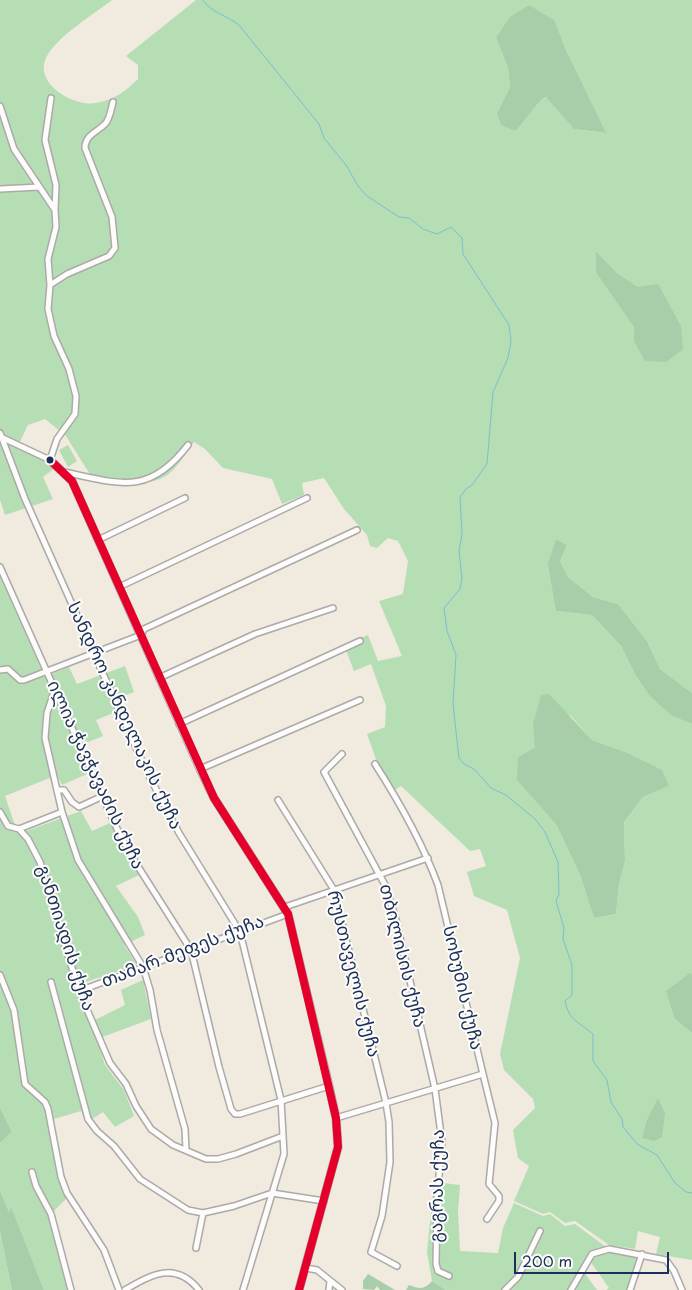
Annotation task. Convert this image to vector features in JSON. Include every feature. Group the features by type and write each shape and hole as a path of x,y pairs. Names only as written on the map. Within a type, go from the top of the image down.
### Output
{"street":[{"path":"50,460 57,439 74,414 76,396 69,370 54,336 48,310 50,285 48,259 56,227 56,185 45,140 51,98"},
{"path":"50,285 67,274 109,256 115,248 112,217 85,148 85,142 89,137 106,123 113,102"},
{"path":"0,106 14,149 55,210"},
{"path":"0,189 39,187"},
{"name":"სანდრო კანდელაკის ქუჩა","path":"0,433 25,499 150,778 180,833 240,932 280,1100 284,1154 243,1290"},
{"path":"3,438 50,460 72,481 179,724 214,798 286,910 329,1086 336,1118 338,1147 325,1202 299,1290"},
{"path":"64,472 122,484 150,479 170,466 188,445"},
{"path":"98,540 185,498"},
{"path":"119,587 306,498"},
{"path":"0,670 8,669 20,680 93,654 141,635 144,629 357,530"},
{"name":"ილია ჭავჭავაძის ქუჩა","path":"0,566 46,672 136,865 191,950 218,1067 231,1108 235,1114 240,1114 329,1086"},
{"path":"159,678 255,634 333,608"},
{"path":"179,724 360,641"},
{"path":"55,689 47,713 45,738 62,812 78,860 143,968 150,990 157,1030 185,1129 186,1150"},
{"path":"200,769 360,700"},
{"name":"თბილისის ქუჩა","path":"342,754 324,772 381,874 395,916 435,1089"},
{"name":"სოხუმის ქუჩა","path":"336,1118 483,1074 438,884 428,858 402,806 375,764"},
{"path":"57,790 64,790 72,802 79,808 103,796"},
{"name":"რუსთაველის ქუჩა","path":"278,800 334,890 386,1102 389,1122 388,1176 382,1216 371,1252 397,1266"},
{"name":"განთიადის ქუჩა","path":"0,812 8,826 19,830 28,838 40,862 79,991 110,1063 126,1084 136,1106 151,1129 174,1145 206,1160 218,1159 283,1136"},
{"path":"19,830 62,812"},
{"name":"თამარ მეფეს ქუჩა","path":"79,991 240,932 334,890 428,858"},
{"path":"0,975 14,1010 25,1084 44,1102 48,1109 61,1177 66,1193 104,1250 119,1290"},
{"path":"50,982 88,1119 97,1131 114,1146 140,1179 188,1210 203,1214 272,1193 325,1202"},
{"path":"483,1074 495,1123 489,1184 499,1196 499,1201 487,1219"},
{"name":"გაგრას ქუჩა","path":"435,1089 442,1142 437,1198 436,1264 438,1271 449,1276"},
{"path":"32,1172 36,1186 51,1214 71,1290"},
{"path":"196,1248 203,1214"},
{"path":"505,1290 518,1277 540,1231"},
{"path":"571,1290 592,1254 609,1249 666,1260 674,1270 682,1290"},
{"path":"630,1290 642,1254"},
{"path":"306,1268 317,1270 342,1290"},
{"path":"125,1290 144,1278 166,1271 184,1277 199,1290"},
{"path":"330,1282 330,1290"}],"green space":[{"path":"0,0 112,0 58,42 46,58 44,68 46,77 58,92 77,101 96,103 108,100 119,94 138,79 138,65 126,56 196,0 692,0 692,693 660,669 647,641 618,604 593,597 568,577 560,561 567,545 556,539 556,611 592,615 621,646 635,674 672,716 692,724 692,975 690,974 675,1019 692,1033 692,1260 656,1254 660,1237 638,1231 635,1249 609,1245 575,1221 565,1223 550,1212 543,1214 514,1201 529,1166 518,1158 513,1130 535,1108 533,1099 504,1070 500,1054 520,958 507,910 474,896 467,872 486,866 480,849 470,851 401,786 395,790 377,762 367,734 385,727 386,706 371,664 354,671 344,645 368,635 378,661 402,656 379,601 403,594 408,561 398,541 388,538 377,548 370,546 367,535 344,509 324,478 302,483 304,495 282,504 272,479 223,468 205,449 194,442 173,470 156,480 134,483 91,476 66,436 45,419 28,425 17,448 48,460 56,467 43,477 53,499 5,515 0,500","holes":["555,21 566,50 605,133 574,129 547,97 540,101 516,131 497,113 510,87 508,68 496,38","596,251 617,273 638,287 634,341 634,327","570,715 592,740 628,753 661,770 669,786 643,797 624,822 625,861 619,884 616,914 594,918 580,875 556,824 543,806 518,757 535,747"]},
{"path":"529,5 555,21 566,50 606,133 574,129 546,97 540,101 516,131 501,125 497,113 510,87 508,68 496,38 510,17"},
{"path":"596,251 617,273 638,287 658,284 681,326 683,349 666,362 645,361 634,341 634,327 596,272"},
{"path":"68,445 77,461 68,467 59,450"},
{"path":"556,539 567,545 560,561 568,577 593,597 618,604 647,641 660,669 692,693 692,724 672,716 650,696 635,674 621,646 592,615 556,611 548,564"},
{"path":"0,574 45,677 69,667 77,684 125,666 134,692 110,701 116,712 96,720 103,736 76,747 87,774 62,785 57,775 5,796 18,834 81,811 92,831 110,823 139,875 116,886 138,917 145,935 124,945 137,965 74,986 89,1023 125,1005 121,990 143,980 151,1019 97,1039 105,1065 124,1090 134,1116 115,1127 103,1112 86,1123 81,1111 47,1121 58,1179 66,1199 50,1215 68,1290 44,1290 11,1208 9,1212 0,1191 0,1143 12,1132 0,1108"},
{"path":"549,694 592,740 628,753 662,770 669,786 643,797 624,822 625,861 619,884 616,914 594,918 580,875 556,824 517,780 518,757 535,747 533,724 541,695"},
{"path":"690,973 692,975 692,1033 675,1019 666,991"},
{"path":"658,1098 665,1113 662,1137 654,1141 642,1138 647,1120"},
{"path":"0,1108 12,1132 0,1143"},
{"path":"434,1182 460,1185 458,1211 460,1251 498,1253 503,1228 514,1203 543,1216 550,1214 565,1226 575,1224 606,1247 590,1252 580,1267 597,1290 446,1290 432,1281 427,1252"},
{"path":"0,1191 9,1212 11,1207 44,1290 12,1290 0,1231"},
{"path":"0,1231 12,1290 0,1290"},
{"path":"608,1252 638,1258 627,1290 606,1290 609,1288 590,1261"},
{"path":"368,1274 395,1290 380,1290 377,1286 374,1290 363,1289 363,1281"},
{"path":"432,1281 446,1290 406,1290 409,1285 422,1288"}],"waterway":[{"path":"203,0 210,8 239,25 319,124 324,138 346,165 358,186 367,196 399,217 409,218 423,229 437,234 451,227 462,238 463,254 509,325 511,341 508,358 493,392 487,464 472,485 460,497 462,535 459,551 462,578 460,589 444,608 447,631 456,655 453,704 459,758 464,764 474,769 491,788 506,795 535,819 545,832 558,862 559,894 556,901 564,928 563,939 572,965 572,995 565,1001 569,1013 593,1034 593,1061 607,1080 611,1102 622,1119 623,1127 637,1144 657,1155 675,1183 686,1192 692,1193"}],"transit line":[{"path":"50,460 72,481 214,798 288,914 336,1118 338,1147 299,1290"}]}
